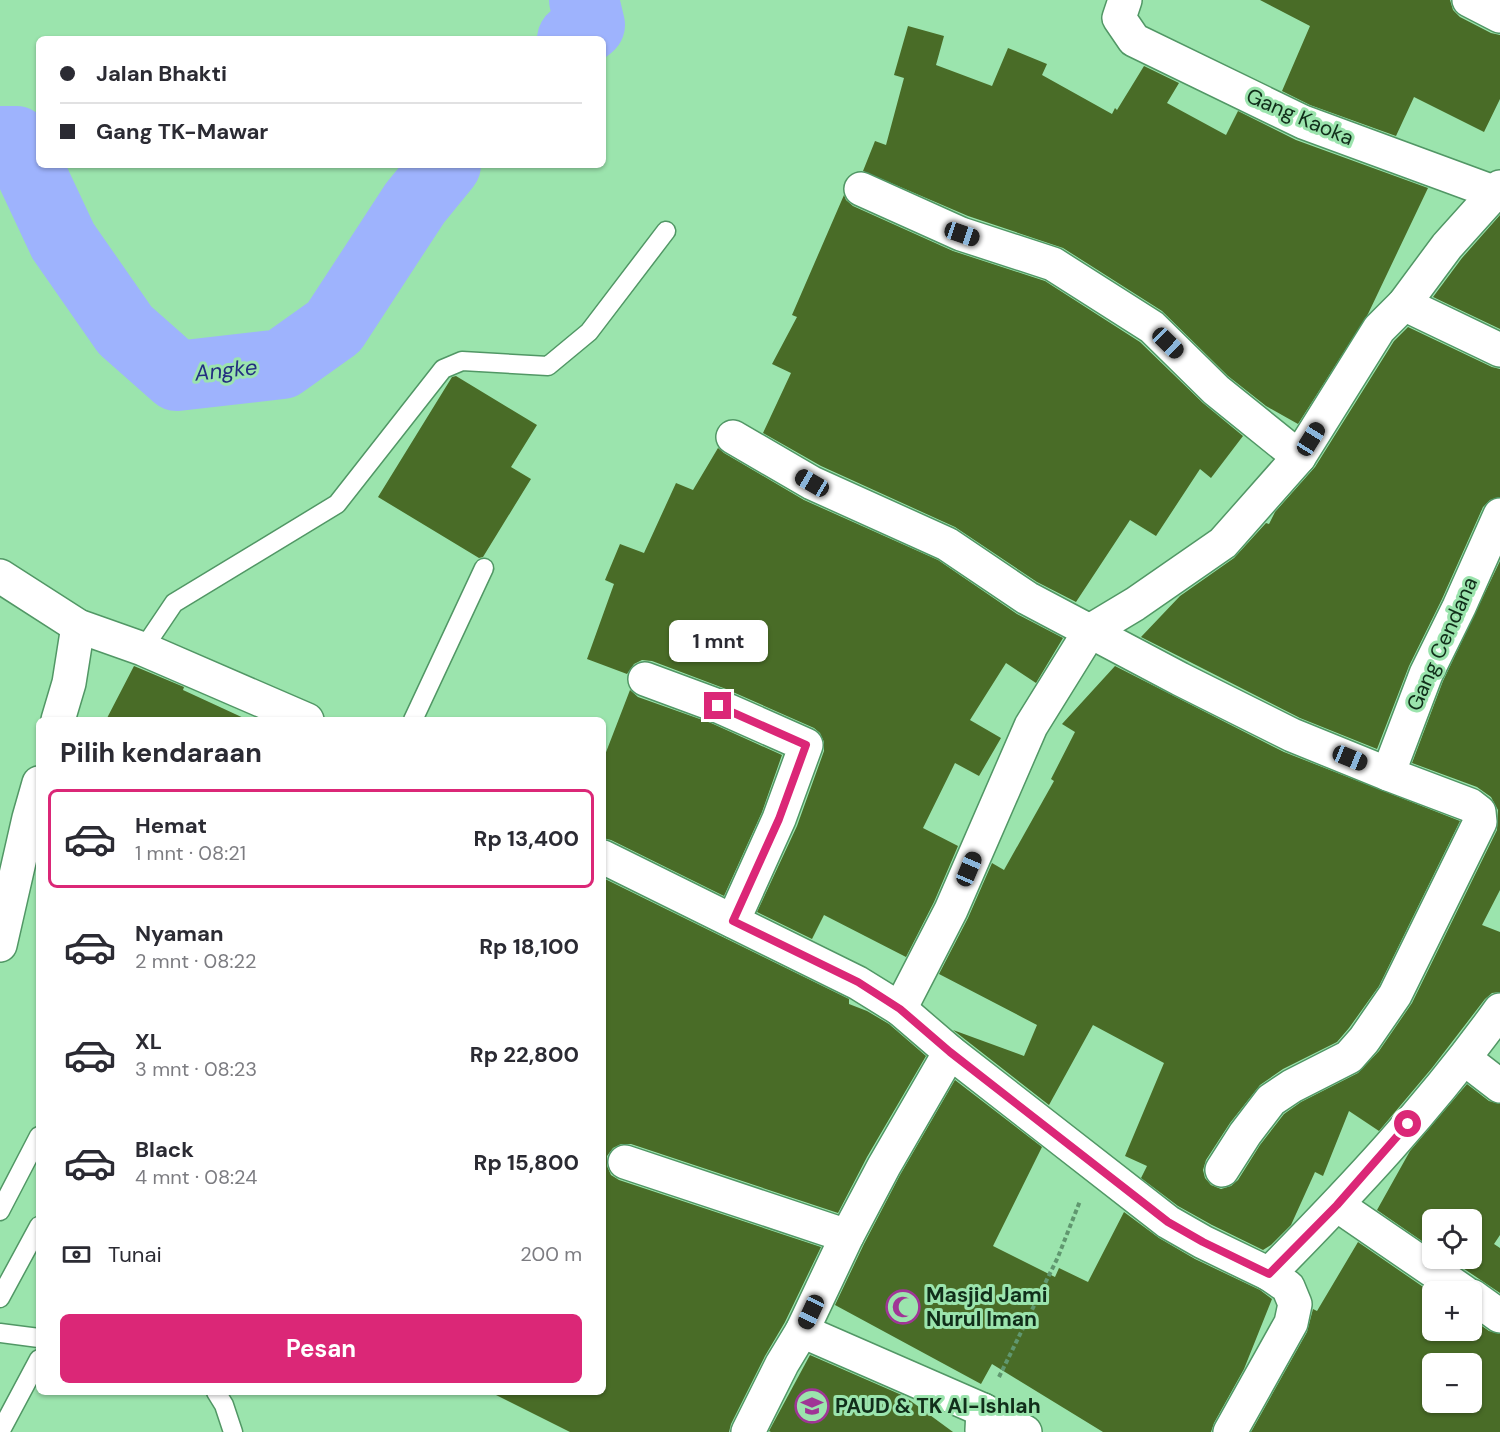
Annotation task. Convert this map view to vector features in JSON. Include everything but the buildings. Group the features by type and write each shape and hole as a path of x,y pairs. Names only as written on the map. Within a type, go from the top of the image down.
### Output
{"street":[{"path":"1469,0 1500,16"},
{"name":"Gang Kaoka","path":"1122,9 1134,40 1303,122 1498,190"},
{"path":"861,189 962,234 1053,264 1152,327 1216,390 1299,457"},
{"path":"900,1009 951,910 1031,726 1090,631 1135,604 1223,543 1299,457 1379,329 1404,304 1447,246 1498,190"},
{"path":"1404,304 1500,350"},
{"path":"733,437 812,483 947,544 1027,598 1292,735 1470,805 1479,812 1480,822 1395,995 1364,1040 1349,1057 1292,1086 1271,1100 1245,1134 1222,1170"},
{"name":"Gang Cendana","path":"1388,774 1426,674 1500,515"},
{"path":"0,576 78,626 143,649 300,717"},
{"path":"59,717 69,683 78,626"},
{"path":"645,679 718,706 806,745 779,819 733,921"},
{"path":"0,945 34,822 36,806"},
{"path":"606,858 858,982 900,1009 950,1052 1168,1222 1269,1274 1288,1287 1295,1304 1291,1323 1230,1432"},
{"path":"1269,1274 1337,1205 1465,1059 1500,1010"},
{"path":"748,1432 782,1364 802,1331 847,1236 884,1166 950,1052"},
{"path":"1465,1059 1500,1086"},
{"path":"625,1162 847,1236"},
{"path":"1337,1205 1448,1281"},
{"path":"1482,1303 1500,1316"},
{"path":"802,1331 983,1421 1025,1432"}],"lane":[{"path":"143,649 174,603 337,504 443,369 462,361 548,366 590,332 666,231"},
{"path":"413,717 484,568"},
{"path":"0,1211 36,1142"},
{"path":"0,1298 36,1232"},
{"path":"0,1333 36,1338"},
{"path":"0,1432 36,1365"},
{"path":"218,1395 224,1405 233,1432"}],"path":[{"path":"983,1421 1058,1257 1093,1164"}],"waterway":[{"name":"Angke","path":"576,36 590,25 584,0"},
{"name":"Angke","path":"0,141 16,141 63,241 125,330 177,376 282,364 334,327 415,203 444,168"}],"place":[{"name":"Masjid Jami Nurul Iman","path":"903,1307"},
{"name":"PAUD & TK Al-Ishlah","path":"812,1406"}],"route":[{"path":"718,706 806,745 779,819 733,921 858,982 900,1009 950,1052 1168,1222 1269,1274 1337,1205 1408,1124"}]}
